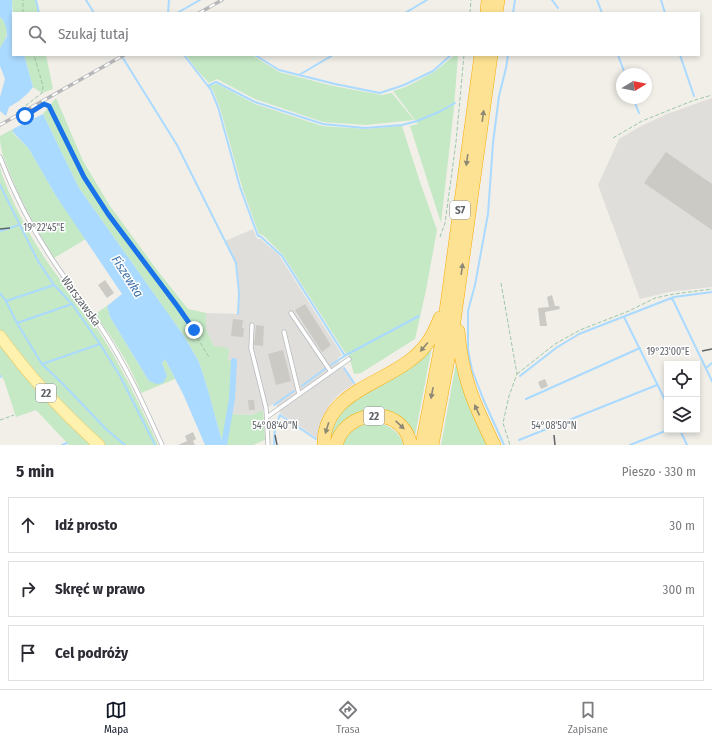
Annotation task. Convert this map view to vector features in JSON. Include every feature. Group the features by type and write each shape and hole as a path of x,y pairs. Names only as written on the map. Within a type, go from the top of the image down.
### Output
{"highway":[{"path":"487,12 488,0"},
{"path":"496,12 498,0"},
{"name":"S7","path":"432,445 451,344 452,304 481,56"},
{"name":"S7","path":"422,445 442,341 452,304 491,56"},
{"path":"324,445 326,429 334,411 342,401 352,394 400,369 415,357 433,335 452,304"},
{"path":"452,304 465,377 475,406 494,445"},
{"name":"22","path":"336,445 340,434 347,426 355,420 371,416 390,418 397,422 408,434 411,445"}],"main road":[{"name":"22","path":"0,336 38,384 69,418 98,445"}],"lane":[{"name":"Warszawska","path":"0,157 25,215 54,263 102,329 120,358 134,384 162,445"},
{"path":"291,313 331,372"},
{"path":"252,325 251,348 266,408 268,445"},
{"path":"284,332 299,394"},
{"path":"267,417 349,359"}],"path":[{"path":"23,0 23,12"},
{"path":"470,12 471,0"},
{"path":"16,113 42,93 42,86 34,56"},
{"path":"440,237 445,223 456,142 464,56"},
{"path":"613,138 642,121 692,101 712,95"},
{"path":"17,120 44,104 49,106 84,177 108,214 178,307 210,357"},
{"path":"501,283 517,374 505,409 503,423 510,445"},
{"path":"517,374 555,344 580,330 629,311 655,298 712,289"},
{"path":"0,420 14,415"}],"shaded area":[{"path":"712,98 712,287 669,292 640,299 598,185 619,139 641,126 667,114"},
{"path":"253,229 257,239 260,239 279,255 342,355 337,359 354,384 339,394 330,404 323,416 317,438 281,414 275,403 252,415 229,414 232,399 234,361 228,361 214,346 206,329 206,313 238,314 239,293 236,263 225,241"}],"green space":[{"path":"12,0 36,0 39,12 13,12"},
{"path":"0,17 7,28 7,32 5,40 0,48"},
{"path":"24,56 46,56 53,89 42,93 33,87"},
{"path":"187,56 254,56 279,72 333,86 382,95 392,93 414,120 366,125 323,122 255,99 217,79 209,83"},
{"path":"454,56 458,56 454,108 441,223 410,126 418,124 393,91 406,87 434,72"},
{"path":"217,84 255,104 322,126 366,129 402,126 437,230 415,339 361,373 354,374 348,353 346,354 283,255 263,235 259,234 242,187 220,108 213,90 209,86"},
{"path":"56,98 83,161 110,206 188,309 206,313 206,329 214,346 229,348 228,360 234,361 229,414 252,415 263,410 265,440 253,445 223,445 199,362 184,336 79,188 43,114"},
{"path":"13,129 13,133 29,149 56,196 86,239 54,258 24,205 3,154 0,136"},
{"path":"0,168 9,193 34,241 48,263 103,338 129,383 158,445 104,445 70,413 0,330"},
{"path":"107,306 110,317 149,381 167,376 162,363 165,359 175,379 141,393 121,352 95,314"},
{"path":"0,342 94,445 69,445 36,410 16,417 4,380 0,375"},
{"path":"432,346 415,436 408,424 401,418 378,410 331,443 331,430 343,409"},
{"path":"456,363 466,395 488,445 441,445"},
{"path":"376,422 390,427 397,433 404,445 341,445 348,432 366,423"}],"water":[{"path":"0,0 12,0 12,56 24,56 33,87 19,101 9,107 6,116 0,111 0,97 5,79 0,66 0,48 7,36 6,27 0,17"},
{"name":"Fiszewka","path":"43,114 79,188 184,336 199,362 223,445 205,445 184,396 165,359 162,363 167,376 163,383 157,384 149,381 110,317 107,306 122,294 56,196 29,149 13,132 13,129"}],"building":[{"path":"666,152 712,184 712,230 644,183"},
{"path":"105,280 114,293 107,298 98,285"},
{"path":"552,295 555,306 559,306 560,309 545,312 547,326 540,326 538,308 549,307 547,297"},
{"path":"305,304 331,345 322,352 295,310"},
{"path":"233,319 243,320 243,337 231,336"},
{"path":"256,325 264,326 263,346 254,345"},
{"path":"283,350 291,381 276,385 268,354"},
{"path":"545,379 548,386 541,389 538,382"},
{"path":"248,400 254,400 255,410 249,410"},
{"path":"193,432 196,439 193,441 195,445 178,445 187,441 185,436"}],"waterway":[{"path":"36,0 39,12"},
{"path":"86,0 93,12"},
{"path":"168,12 169,0"},
{"path":"179,12 200,0"},
{"path":"407,12 427,0"},
{"path":"513,12 515,0"},
{"path":"552,0 558,8"},
{"path":"597,0 602,12"},
{"path":"661,0 665,12"},
{"path":"122,56 177,145 236,263 239,293 238,314"},
{"path":"185,56 211,90 218,107 240,187 258,236 260,236 282,256 345,356"},
{"path":"257,56 279,70 335,84 380,93 404,85 433,71 450,56"},
{"path":"299,75 331,56"},
{"path":"504,445 472,370 468,350 468,311 475,285 488,214 493,143 499,96 508,56"},
{"path":"618,56 623,68"},
{"path":"680,56 694,96"},
{"path":"208,86 216,82 255,102 323,124 365,128 402,125 417,121 439,112 455,103"},
{"path":"635,104 639,113"},
{"path":"0,185 38,261 54,285 72,304 100,344 120,376 155,445"},
{"path":"0,231 19,225"},
{"path":"6,301 54,285"},
{"path":"520,376 556,348 579,334 674,297 712,292"},
{"path":"0,293 42,364 106,429 125,445"},
{"path":"672,298 712,381"},
{"path":"17,323 72,304"},
{"path":"331,365 346,355 419,316"},
{"path":"624,317 664,398"},
{"path":"42,364 100,344"},
{"path":"526,399 640,348"},
{"path":"224,445 232,399 234,361"},
{"path":"706,368 712,363"},
{"path":"302,386 326,368"},
{"path":"344,368 354,383"},
{"path":"519,440 657,385"},
{"path":"274,405 294,391"},
{"path":"274,445 275,427 280,415 316,439"},
{"path":"630,445 664,432"},
{"path":"681,433 687,445"},
{"path":"62,445 67,443"}],"railway":[{"path":"201,12 222,0"},
{"path":"0,125 122,56"}],"route":[{"path":"25,116 44,104 49,106 53,111 84,177 108,214 194,330"}]}
